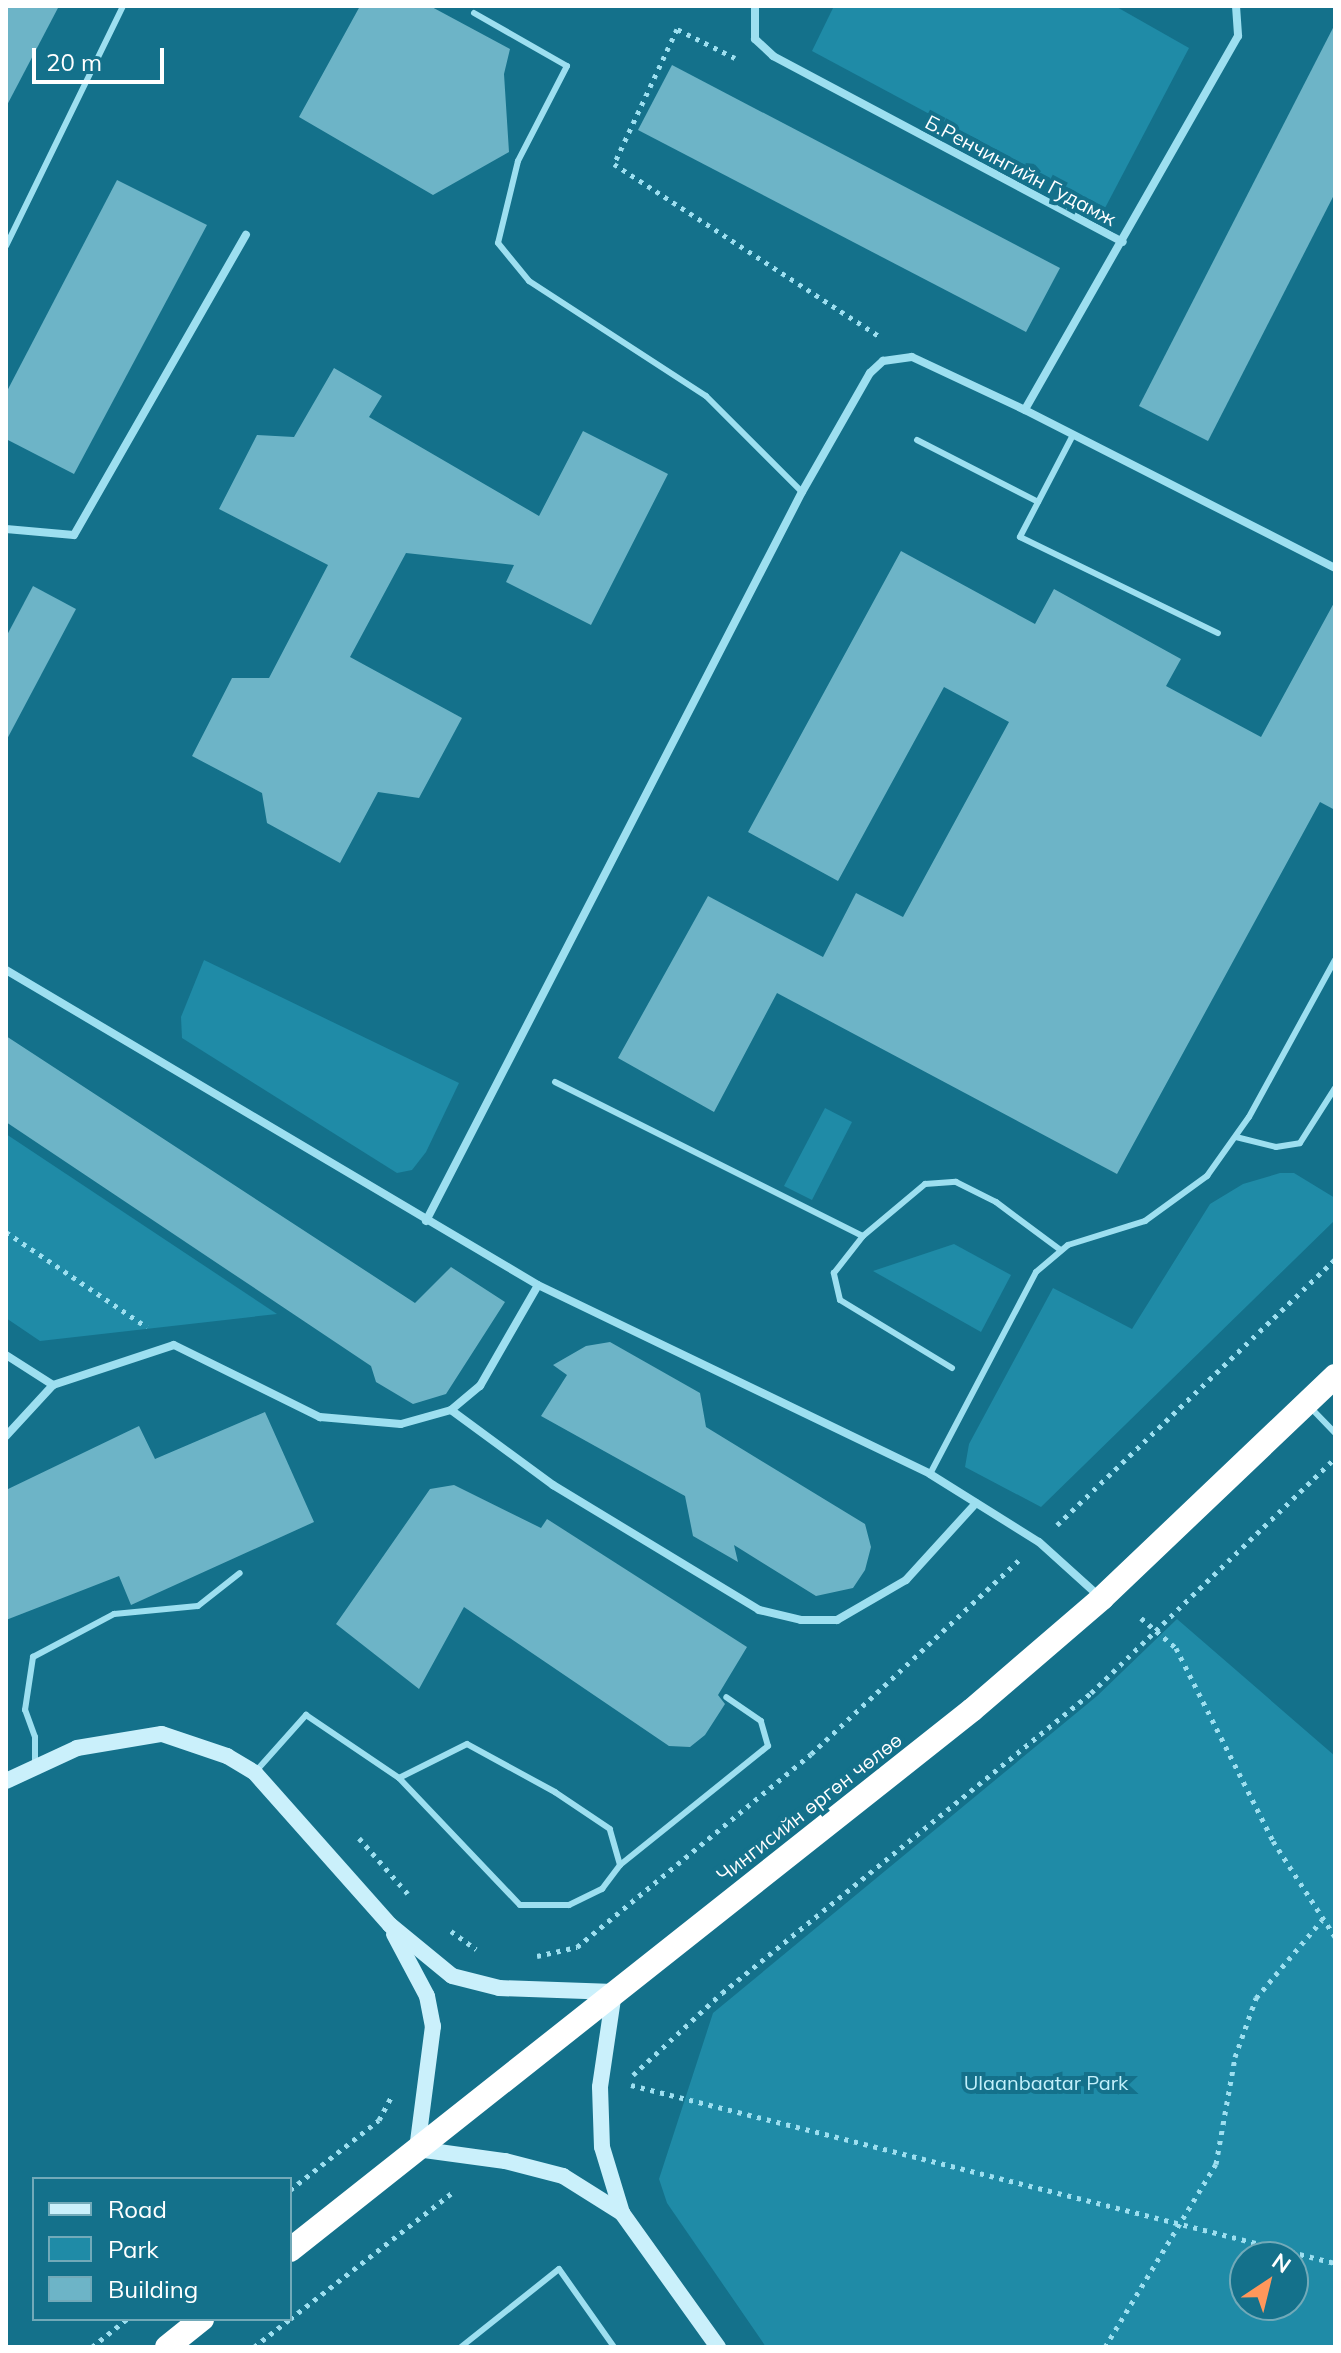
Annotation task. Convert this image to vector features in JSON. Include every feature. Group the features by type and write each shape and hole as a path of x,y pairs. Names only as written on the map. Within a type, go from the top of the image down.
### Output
{"highway":[{"name":"Чингисийн өргөн чөлөө","path":"292,2248 972,1710 1102,1598 1335,1376"},
{"path":"167,2347 200,2321"}],"street":[{"name":"Б.Ренчингийн Гудамж","path":"755,6 755,39 773,56 1123,242 1025,410"},
{"path":"1123,242 1238,36 1236,6"},
{"path":"6,529 74,535 246,235"},
{"path":"426,1221 802,492 870,373 883,361 912,357 1025,410 1335,568"},
{"path":"6,970 538,1285 930,1474 1039,1542 1102,1598"},
{"path":"6,1436 53,1385 174,1345 320,1417 401,1424 451,1410 480,1386 538,1285"},
{"path":"6,1355 53,1385"},
{"path":"451,1410 553,1485 759,1610 801,1620 837,1620 906,1580 976,1503"},
{"path":"6,1781 77,1748 162,1734 227,1756 255,1773 390,1925 452,1976 499,1988 614,1992 600,2087 602,2147 622,2213 718,2347"},
{"path":"390,1925 427,1996 433,2026 417,2149 505,2161 563,2176 622,2213"}],"lane":[{"path":"6,246 123,6"},
{"path":"474,13 567,66 518,161 498,243 529,281 706,396 802,492"},
{"path":"1073,435 1020,537 1218,633"},
{"path":"917,440 1038,502"},
{"path":"930,1474 1036,1272 1059,1249 1132,1227 1167,1209 1207,1176 1236,1137 1335,960"},
{"path":"555,1082 863,1236"},
{"path":"1236,1137 1276,1147 1300,1143 1335,1088"},
{"path":"952,1368 840,1300 834,1273 863,1236 925,1184 956,1182 996,1202 1059,1249"},
{"path":"1307,1404 1335,1433"},
{"path":"35,1767 35,1737 25,1710 33,1657 114,1614 198,1606 240,1573"},
{"path":"255,1773 306,1715 399,1778 520,1905 569,1905 602,1889 620,1865 768,1746 761,1721 726,1697"},
{"path":"399,1778 467,1744 555,1792 610,1829 620,1865"},
{"path":"461,2347 559,2269 614,2347"}],"path":[{"path":"748,65 677,29 614,164 912,357"},
{"path":"6,1232 174,1345"},
{"path":"526,1958 577,1947 811,1754 1039,1542 1335,1259"},
{"path":"630,2101 631,2076 722,1993 1091,1693 1335,1458"},
{"path":"1141,1618 1153,1632 1176,1648 1218,1739 1322,1920 1335,1937"},
{"path":"1105,2347 1181,2222 1223,2143 1235,2057 1256,1998 1322,1920"},
{"path":"452,1976 477,1949 489,1951"},
{"path":"618,2083 1335,2263"},
{"path":"292,2188 379,2120 398,2086"},
{"path":"292,2317 452,2193"},
{"path":"92,2347 124,2321"},
{"path":"254,2347 287,2321"}],"green space":[{"path":"834,6 1115,6 1189,48 1105,208 812,51"},
{"path":"204,960 459,1083 426,1152 412,1170 397,1173 182,1038 181,1017"},
{"path":"825,1108 852,1122 812,1200 784,1186"},
{"path":"6,1134 277,1314 40,1341 6,1318"},
{"path":"1280,1173 1294,1173 1335,1198 1335,1220 1041,1507 965,1467 969,1444 1053,1288 1132,1329 1210,1204 1243,1184"},
{"path":"954,1244 1011,1275 981,1332 873,1271"},
{"name":"Ulaanbaatar Park","path":"1177,1619 1335,1756 1335,2347 766,2347 667,2203 659,2179 713,2013 1097,1696"}],"building":[{"path":"6,6 59,6 6,107"},
{"path":"360,6 430,6 510,49 504,74 509,152 433,195 299,117"},
{"path":"1335,24 1335,193 1208,441 1139,406"},
{"path":"672,65 1060,268 1026,332 638,130"},
{"path":"117,180 207,225 74,474 6,439 6,393"},
{"path":"334,368 382,396 369,417 539,516 583,431 668,474 591,625 506,582 514,565 406,553 350,657 462,718 419,798 378,792 340,863 267,823 262,793 192,756 232,678 269,678 328,565 219,509 257,435 294,437"},
{"path":"901,551 1035,624 1054,589 1181,659 1166,686 1261,737 1335,601 1335,810 1320,802 1117,1174 777,993 714,1112 618,1058 708,896 823,957 856,893 903,917 1009,722 944,687 838,881 748,832"},
{"path":"33,586 76,609 6,741 6,637"},
{"path":"6,1036 415,1303 451,1267 505,1302 446,1394 413,1404 376,1382 371,1366 6,1122"},
{"path":"610,1342 700,1393 706,1427 865,1524 871,1547 865,1570 853,1588 816,1596 734,1545 738,1562 693,1536 685,1496 541,1416 567,1375 553,1365 586,1346"},
{"path":"265,1412 314,1522 131,1605 119,1576 6,1620 6,1490 139,1426 155,1459"},
{"path":"454,1485 541,1528 547,1519 747,1647 718,1695 725,1704 705,1735 690,1747 669,1746 464,1607 419,1689 336,1624 430,1489"}]}
